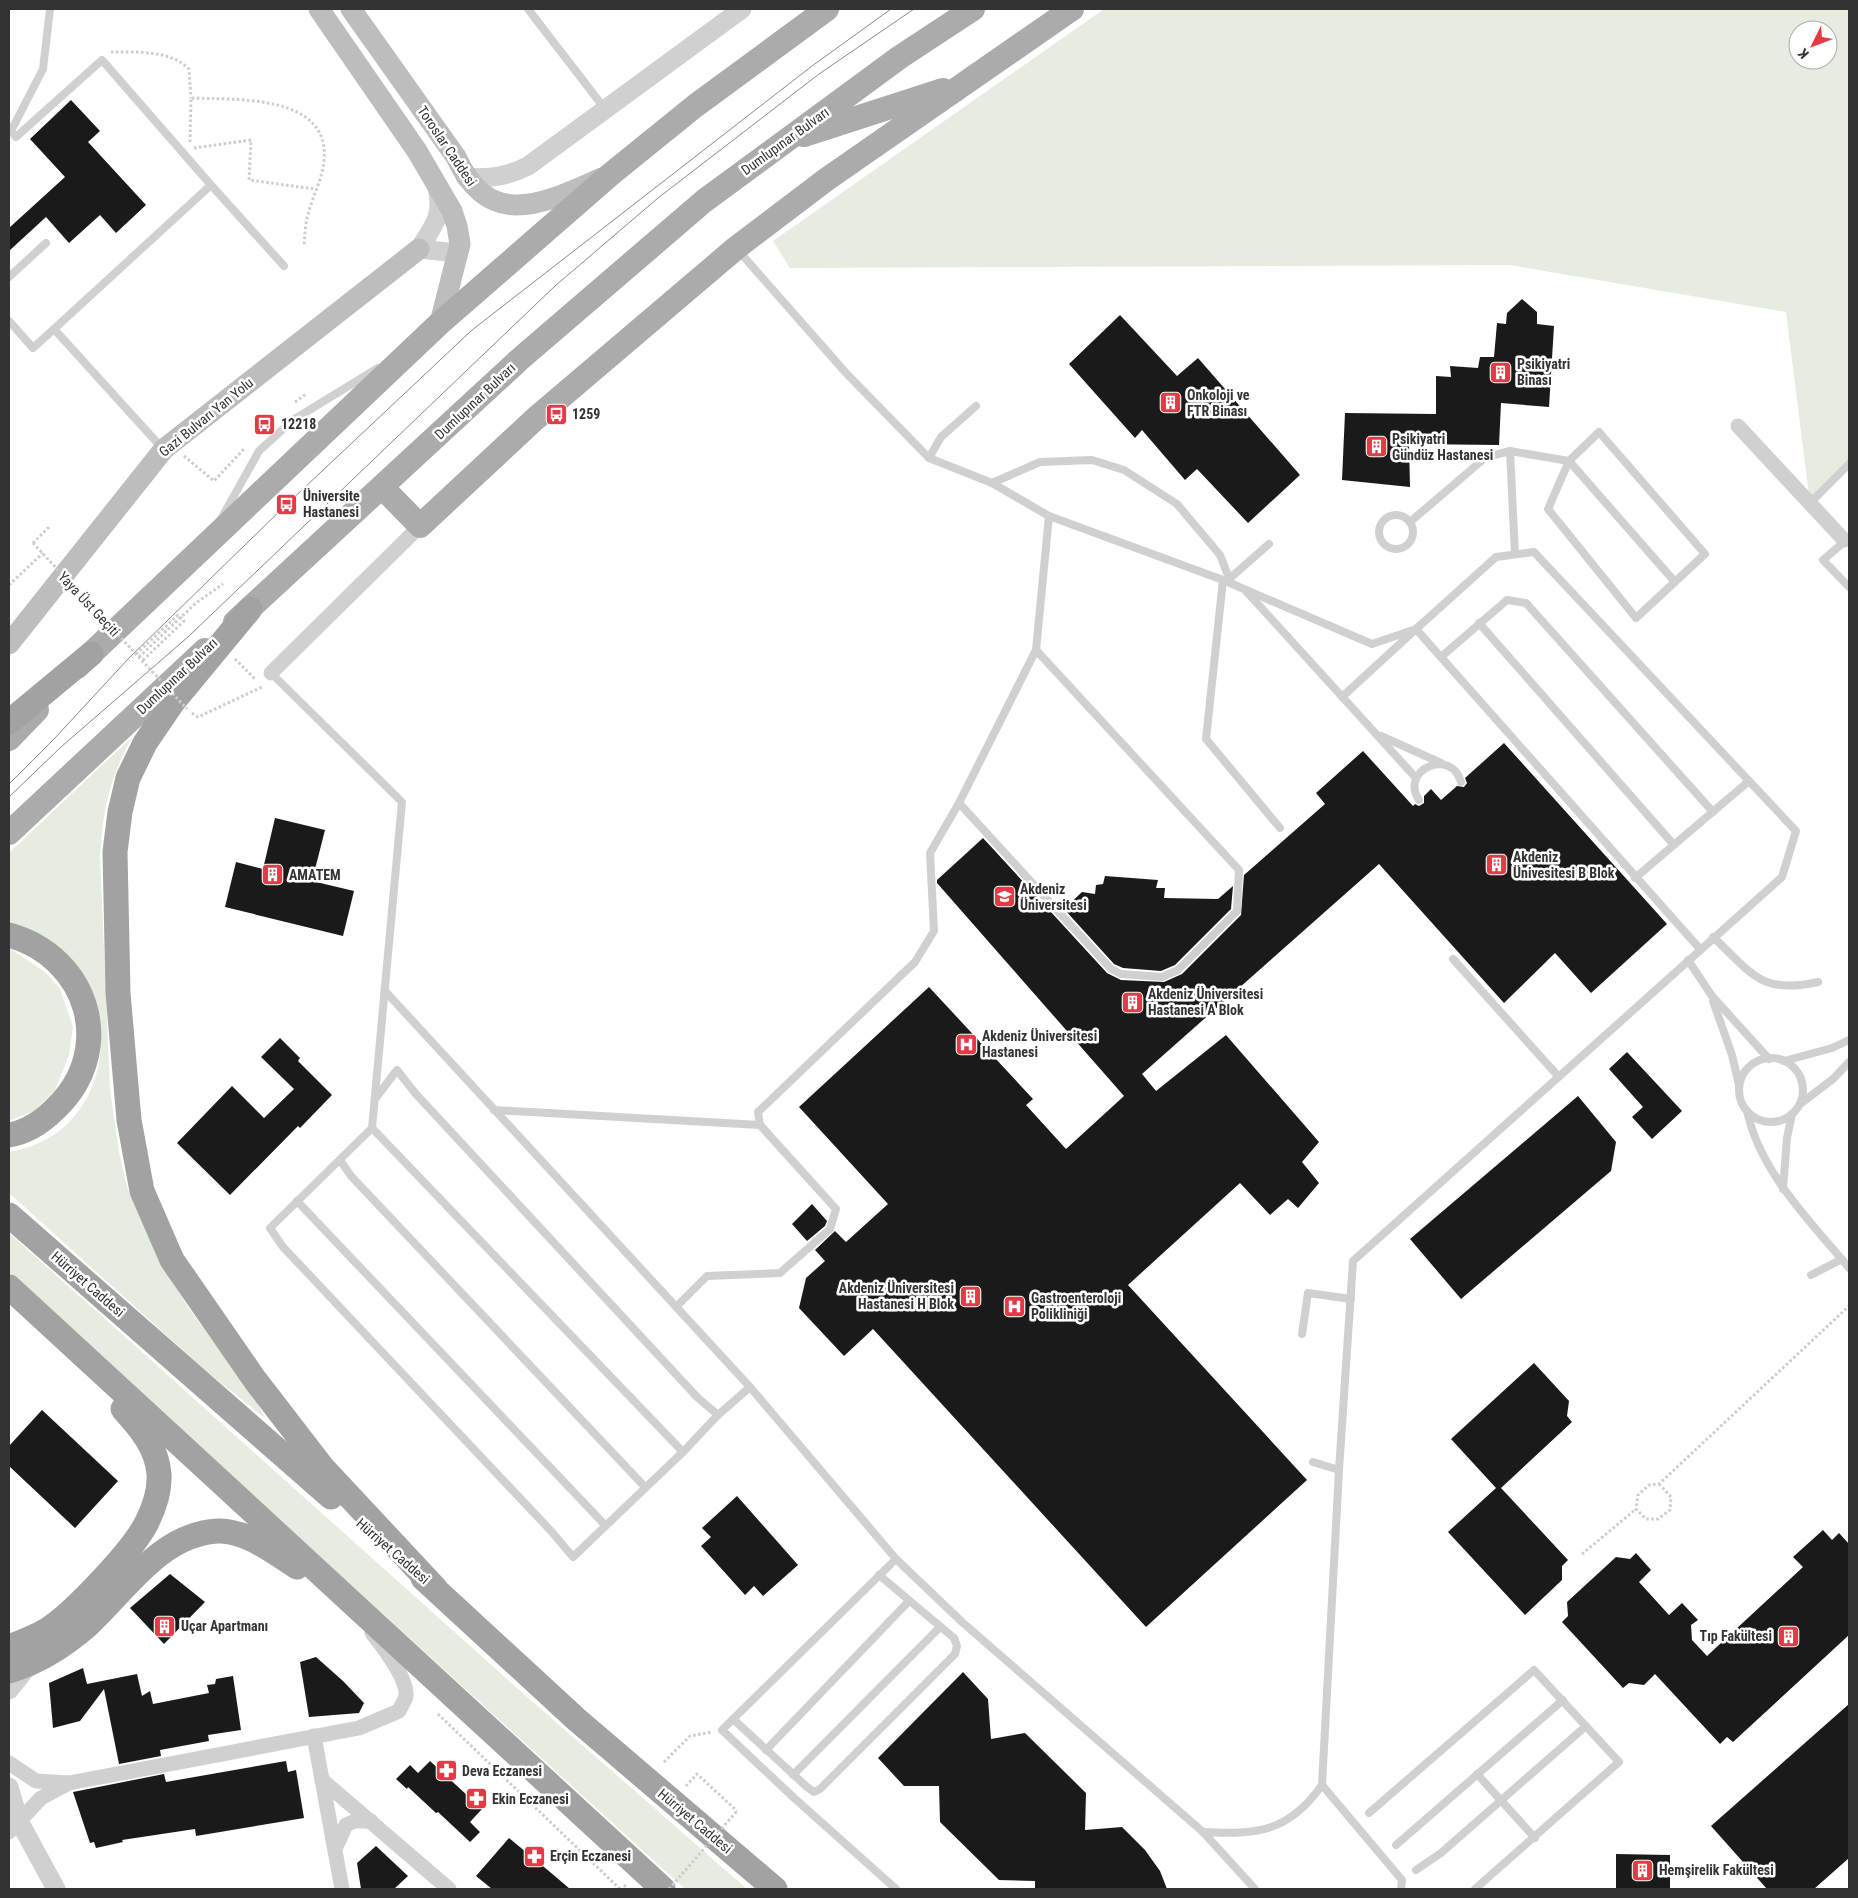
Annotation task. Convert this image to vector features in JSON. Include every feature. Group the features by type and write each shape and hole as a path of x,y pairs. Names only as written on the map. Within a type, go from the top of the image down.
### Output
{"highway":[{"path":"250,609 173,702 145,744 128,778 120,812 115,852 118,993 129,1120 142,1191 172,1260 255,1380 322,1467 435,1588"},
{"path":"9,722 91,654"},
{"path":"9,935 27,940 49,954 68,972 83,995 88,1022 88,1049 80,1077 64,1101 44,1120 18,1133 9,1135"},
{"name":"Hürriyet Caddesi","path":"9,1215 435,1588 576,1719 773,1887"},
{"path":"15,1292 664,1889"},
{"path":"9,1647 48,1629 76,1608 135,1541 147,1523 155,1504 159,1475 156,1455 142,1430 15,1292"},
{"path":"19,1668 58,1649 87,1626 159,1554 188,1537 219,1531 239,1535 262,1545 346,1597"},
{"path":"576,1719 773,1887"},
{"path":"560,1793 669,1889"}],"main road":[{"name":"Toroslar Caddesi","path":"319,9 417,151 458,226 460,244 440,323"},
{"name":"Toroslar Caddesi","path":"350,9 456,157 465,177 483,196 502,203 521,206 547,202 611,174"},
{"path":"773,48 809,9"},
{"path":"9,739 91,654 440,323 611,174 695,106 827,9"},
{"name":"Dumlupınar Bulvarı","path":"9,833 520,359 704,201 783,141 900,57 973,9"},
{"path":"382,486 420,526 542,413 736,248 827,179 1072,9"},
{"path":"783,141 969,82"},
{"name":"Gazi Bulvarı Yan Yolu","path":"9,644 167,447 419,249"}],"street":[{"path":"465,177 488,179 508,176 528,166 742,9"},
{"path":"437,185 440,217 419,249 458,252"},
{"path":"1738,426 1847,542"},
{"path":"271,673 420,526"},
{"path":"9,1764 36,1781 69,1783 359,1728 383,1719 399,1711 406,1697 399,1673 346,1597"},
{"path":"9,1690 19,1668"},
{"path":"314,1736 342,1889"},
{"path":"322,1780 449,1889"},
{"path":"14,1826 41,1798 69,1783"},
{"path":"9,1787 14,1826 56,1889"},
{"path":"335,1849 346,1825 355,1821 370,1821"}],"lane":[{"path":"50,9 43,69 11,131 16,137 102,60 284,266"},
{"path":"528,9 605,109"},
{"path":"9,321 33,348 211,185"},
{"path":"9,278 46,244"},
{"path":"736,248 846,373 929,458 992,483 1050,516 1228,581 1372,644 1416,629"},
{"path":"54,329 167,447"},
{"path":"204,548 258,451 293,420 418,344"},
{"path":"929,458 941,436 976,406"},
{"path":"1599,432 1705,554 1636,618 1548,509 1569,461 1599,432"},
{"path":"1510,451 1515,554"},
{"path":"1410,522 1486,457 1510,451 1569,461 1675,582"},
{"path":"992,483 1040,462 1092,460 1124,470 1177,504 1220,555 1228,581 1206,739 1280,828"},
{"path":"1810,503 1849,464"},
{"path":"1401,515 1410,522 1413,533 1405,546 1394,548 1384,544 1379,534 1381,523 1390,516 1401,515"},
{"path":"676,1307 707,1276 780,1273 830,1229 836,1209 760,1126 758,1112 915,962 934,931 930,852 959,803 1036,650 1050,516"},
{"path":"1847,542 1823,560 1849,587"},
{"path":"1228,581 1269,544"},
{"path":"1203,1832 1238,1834 1266,1830 1289,1819 1312,1800 1322,1785 1339,1470 1353,1261 1782,877 1796,831 1534,552 1496,557 1342,697"},
{"path":"1242,588 1416,778"},
{"path":"1441,657 1507,600 1526,603 1713,812"},
{"path":"1479,623 1674,845"},
{"path":"1416,629 1700,949"},
{"path":"959,803 1111,968 1122,974 1162,977 1178,970 1237,911 1239,870 1036,650"},
{"path":"271,673 402,802 372,1128 270,1228 283,1248 573,1557 683,1452 718,1415 750,1388"},
{"path":"1377,734 1443,764 1456,772 1461,782"},
{"path":"1419,800 1414,791 1416,778 1428,766 1443,764"},
{"path":"1635,878 1749,781"},
{"path":"1714,937 1758,978 1772,986 1794,988 1818,982"},
{"path":"1453,959 1558,1076"},
{"path":"1688,960 1712,996 1769,1058"},
{"path":"385,991 750,1388 896,1559 962,1622 1203,1832 1255,1889"},
{"path":"1712,996 1732,1055 1742,1103 1754,1117 1774,1122 1792,1114"},
{"path":"1784,1061 1832,1048 1849,1040"},
{"path":"1739,1087 1746,1070 1753,1064 1769,1058 1784,1061 1793,1067 1802,1084 1800,1104"},
{"path":"1783,1189 1787,1138 1792,1114 1800,1104 1833,1079 1849,1062"},
{"path":"375,1098 397,1070 422,1101 697,1397 718,1415"},
{"path":"494,1110 760,1126"},
{"path":"1747,1110 1751,1130 1783,1189 1849,1268"},
{"path":"372,1128 683,1452"},
{"path":"340,1160 351,1176 645,1487"},
{"path":"298,1201 605,1525"},
{"path":"1811,1275 1842,1260"},
{"path":"1302,1334 1308,1293 1351,1299"},
{"path":"1313,1462 1339,1470"},
{"path":"896,1559 722,1730 793,1798 896,1889"},
{"path":"733,1719 814,1792 820,1789 955,1654 957,1646 954,1638 879,1575"},
{"path":"766,1750 909,1601"},
{"path":"793,1775 940,1627"},
{"path":"1369,1813 1534,1670 1619,1762 1475,1889"},
{"path":"1396,1845 1563,1700"},
{"path":"1416,1870 1440,1853 1586,1726"},
{"path":"1477,1774 1535,1838"},
{"path":"1322,1785 1402,1880 1401,1889"}],"path":[{"path":"99,62 101,52 141,52 179,60 189,69 191,98 190,149 251,140 249,180 315,189"},
{"path":"191,98 275,103 307,116 322,136 324,160 307,217 304,245"},
{"path":"288,407 306,394"},
{"path":"167,447 214,481 248,444"},
{"name":"Yaya Üst Geçiti","path":"50,526 33,543 144,659 187,709 198,717 263,687 233,656 227,662"},
{"path":"9,585 43,553"},
{"path":"181,618 196,603 223,584"},
{"path":"139,654 178,615 184,621 144,659"},
{"path":"1582,1554 1636,1509 1638,1495 1650,1485 1659,1484 1849,1306"},
{"path":"1636,1509 1646,1518 1658,1519 1670,1510 1671,1497 1659,1484"},
{"path":"438,1714 620,1889"},
{"path":"664,1762 690,1736 722,1730"},
{"path":"669,1889 737,1811 697,1774 686,1786"},
{"path":"624,1886 628,1889"}],"shaded area":[{"path":"1104,9 1849,9 1849,463 1810,503 1786,312 1510,265 790,268 773,241"},
{"path":"132,737 118,767 105,809 100,857 110,1089 119,1152 128,1190 161,1264 188,1307 256,1400 265,1418 206,1371 9,1193 9,1152 44,1141 70,1121 89,1094 99,1063 100,1030 93,997 77,967 51,942 31,932 9,926 9,853"},
{"path":"9,948 45,972 60,989 73,1027 69,1055 55,1090 34,1111 9,1121"},
{"path":"9,1233 526,1696 747,1889 685,1889 9,1273"}],"building":[{"path":"71,100 100,131 88,142 146,205 116,233 100,215 69,243 46,217 9,251 9,228 65,177 30,139"},
{"name":"Psikiyatri Binası","path":"1522,299 1537,312 1537,324 1554,326 1549,407 1501,403 1499,445 1409,444 1410,487 1342,480 1345,413 1436,414 1436,376 1451,377 1450,366 1478,368 1480,357 1494,357 1497,323 1506,324 1507,313"},
{"name":"Onkoloji ve FTR Binası","path":"1120,315 1177,376 1198,358 1300,475 1248,523 1197,469 1185,480 1142,430 1135,438 1069,364"},
{"name":"Akdeniz Üniversitesi Hastanesi H Blok","path":"1504,743 1667,924 1591,993 1555,953 1504,1003 1379,864 1142,1074 1156,1091 1226,1035 1319,1142 1302,1162 1319,1183 1298,1208 1288,1199 1270,1215 1240,1183 1128,1285 1307,1480 1146,1627 873,1329 844,1356 799,1308 806,1278 825,1261 815,1250 835,1231 846,1242 888,1204 799,1107 929,987 1033,1099 1026,1105 1066,1149 1124,1096 937,883 937,880 983,838 1107,973 1121,980 1164,982 1182,974 1241,915 1244,875 1325,804 1316,793 1363,751 1413,806 1415,804 1419,806 1424,803 1424,796 1431,789 1441,800 1457,786 1464,787 1467,783 1465,778"},
{"name":"AMATEM","path":"275,818 325,830 312,881 354,891 343,936 225,907 236,862 263,869"},
{"path":"1105,876 1158,880 1156,888 1165,888 1164,898 1218,899 1233,886 1231,909 1175,965 1161,971 1123,968 1114,964 1064,909 1082,892 1095,894 1096,885 1103,884"},
{"path":"280,1038 300,1058 298,1061 332,1095 300,1128 298,1126 230,1195 177,1143 232,1086 264,1118 294,1089 261,1057"},
{"path":"1627,1052 1682,1111 1652,1139 1632,1117 1643,1107 1609,1069"},
{"path":"1578,1096 1616,1142 1611,1171 1461,1299 1410,1239"},
{"path":"812,1204 827,1221 825,1226 807,1241 792,1224"},
{"path":"1534,1363 1569,1401 1567,1416 1572,1422 1501,1488 1568,1560 1562,1566 1562,1580 1525,1615 1448,1532 1496,1488 1451,1439"},
{"path":"42,1410 118,1481 75,1528 9,1466 9,1446"},
{"path":"737,1496 798,1565 763,1596 754,1586 745,1595 701,1546 711,1537 702,1528"},
{"name":"Tıp Fakültesi","path":"1823,1530 1832,1540 1839,1533 1849,1544 1849,1635 1733,1742 1727,1737 1720,1744 1655,1674 1644,1685 1629,1683 1623,1688 1562,1622 1568,1616 1567,1602 1616,1557 1630,1559 1636,1553 1651,1570 1639,1582 1669,1615 1682,1603 1698,1620 1691,1625 1692,1640 1707,1656 1803,1567 1793,1557"},
{"name":"Uçar Apartmanı","path":"170,1574 205,1602 164,1644 130,1608"},
{"path":"316,1657 364,1703 359,1713 309,1717 300,1662"},
{"path":"83,1668 87,1684 137,1674 142,1696 150,1691 153,1704 209,1693 207,1685 215,1684 216,1679 233,1676 241,1730 208,1735 209,1741 160,1750 161,1756 119,1764 104,1689 80,1721 53,1728 49,1683"},
{"path":"963,1672 988,1699 991,1739 1025,1733 1086,1793 1085,1830 1122,1827 1145,1850 1160,1871 1167,1889 1035,1889 1035,1881 999,1880 940,1822 939,1786 904,1786 878,1758"},
{"path":"1849,1704 1849,1858 1814,1889 1767,1889 1711,1826"},
{"path":"286,1761 288,1772 296,1770 304,1818 196,1836 195,1829 122,1840 123,1842 96,1848 94,1842 90,1843 73,1792 164,1774 166,1782"},
{"path":"430,1761 482,1809 470,1822 480,1832 470,1842 438,1812 436,1813 408,1787 407,1789 396,1779 410,1765 418,1773"},
{"path":"509,1838 570,1889 492,1889 476,1876"},
{"path":"376,1846 408,1876 394,1889 361,1889 357,1863"},
{"name":"Hemşirelik Fakültesi","path":"1616,1854 1670,1855 1670,1889 1616,1889"}],"tram line":[{"path":"9,784 54,739 129,658 287,504 472,330 812,66 891,9"},
{"path":"9,797 61,747 189,636 555,286 658,198 819,74 914,9"}],"place":[{"name":"Psikiyatri Binası","path":"1501,372"},
{"name":"Onkoloji ve FTR Binası","path":"1171,403"},
{"name":"1259","path":"556,414"},
{"name":"12218","path":"265,424"},
{"name":"Psikiyatri Gündüz Hastanesi","path":"1376,447"},
{"name":"Üniversite Hastanesi","path":"287,504"},
{"name":"Akdeniz Ünivesitesi B Blok","path":"1497,865"},
{"name":"AMATEM","path":"273,875"},
{"name":"Akdeniz Üniversitesi","path":"1004,897"},
{"name":"Akdeniz Üniversitesi Hastanesi A Blok","path":"1132,1002"},
{"name":"Akdeniz Üniversitesi Hastanesi","path":"966,1044"},
{"name":"Akdeniz Üniversitesi Hastanesi H Blok","path":"970,1296"},
{"name":"Gastroenteroloji Polikliniği","path":"1015,1306"},
{"name":"Uçar Apartmanı","path":"165,1626"},
{"name":"Tıp Fakültesi","path":"1788,1636"},
{"name":"Deva Eczanesi","path":"446,1771"},
{"name":"Ekin Eczanesi","path":"476,1799"},
{"name":"Erçin Eczanesi","path":"534,1856"},
{"name":"Hemşirelik Fakültesi","path":"1643,1870"}]}
